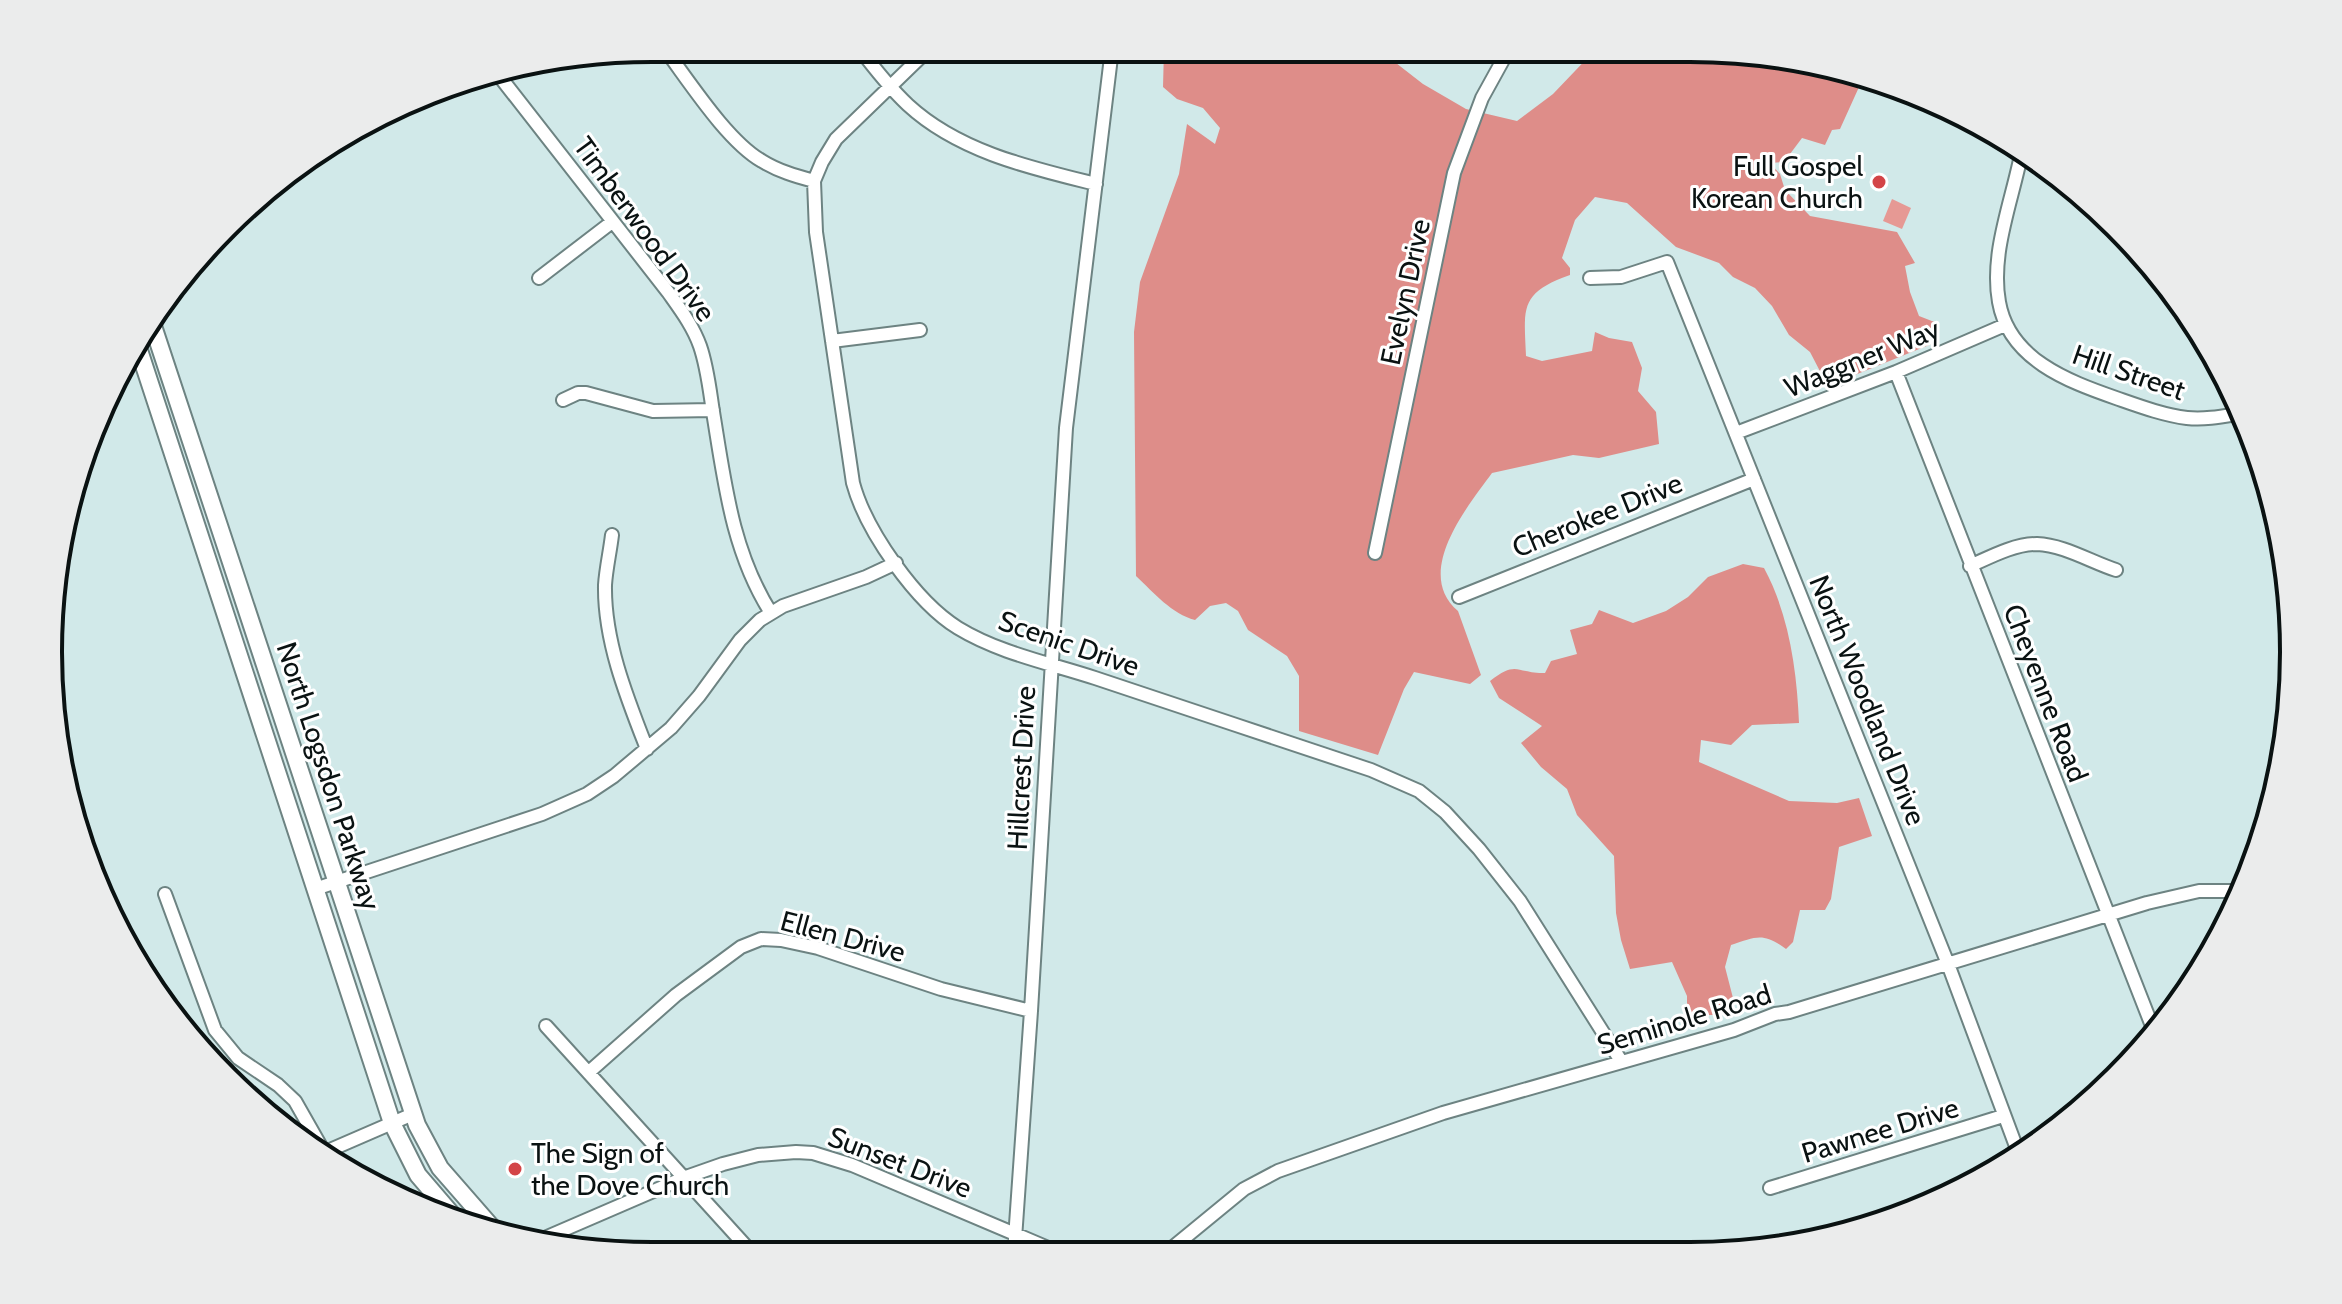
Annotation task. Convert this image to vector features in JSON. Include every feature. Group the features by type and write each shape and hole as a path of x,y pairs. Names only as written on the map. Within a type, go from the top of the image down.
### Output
{"main road":[{"name":"North Logsdon Parkway","path":"155,333 413,1114 440,1168 483,1217"},
{"name":"North Logsdon Parkway","path":"141,357 392,1123 418,1175 442,1203"}],"street":[{"path":"675,62 723,124 753,156 775,168 814,181"},
{"path":"870,62 890,86 922,116 952,136 997,155 1096,184"},
{"name":"Scenic Drive","path":"915,62 828,150 814,181 816,232 857,499 872,529 896,563 937,611 959,628 1051,666 1371,770 1419,791 1445,812 1479,849 1520,901 1621,1061"},
{"name":"Hillcrest Drive","path":"1015,1242 1066,428 1110,62"},
{"name":"Evelyn Drive","path":"1375,553 1454,173 1482,98 1502,62"},
{"name":"Timberwood Drive","path":"503,81 668,292 690,325 705,361 736,536 771,613"},
{"path":"2005,325 1999,300 2000,250 2019,162"},
{"path":"539,278 612,222"},
{"name":"North Woodland Drive","path":"1590,278 1621,277 1667,262 1948,964 2015,1145"},
{"name":"Waggner Way","path":"1736,433 1896,372 2005,325"},
{"name":"Hill Street","path":"2005,325 2027,353 2044,366 2083,386 2145,408 2188,418 2230,415"},
{"path":"832,341 920,330"},
{"name":"Cheyenne Road","path":"1896,372 2150,1021"},
{"path":"563,400 586,393 653,411 713,410"},
{"name":"Cherokee Drive","path":"1459,597 1754,479"},
{"path":"612,535 606,581 609,627 614,653 647,749"},
{"path":"1970,566 2014,548 2036,544 2058,548 2116,570"},
{"path":"315,889 573,802 614,776 681,718 740,640 771,613 896,563"},
{"path":"212,574 232,567"},
{"name":"Seminole Road","path":"1179,1242 1244,1189 1278,1171 1443,1113 1586,1074 2108,915 2186,893 2229,891"},
{"path":"165,894 215,1030 238,1058 278,1085 295,1101 315,1136"},
{"name":"Ellen Drive","path":"589,1072 676,995 741,947 761,939 818,948 941,989 1031,1011"},
{"path":"546,1026 743,1242"},
{"path":"333,1148 413,1114"},
{"name":"Pawnee Drive","path":"1770,1188 2003,1116"},
{"name":"Sunset Drive","path":"554,1234 686,1177 758,1155 813,1153 852,1165 1035,1242"}],"shaded area":[{"path":"1164,62 1395,62 1423,84 1466,109 1517,121 1553,94 1584,62 1729,63 1805,73 1859,87 1840,129 1832,130 1825,145 1802,138 1784,162 1770,163 1780,174 1785,190 1810,216 1897,232 1915,263 1905,266 1919,316 1937,323 1939,341 1840,381 1823,377 1810,352 1789,335 1772,306 1755,288 1733,277 1719,263 1676,247 1627,203 1595,197 1575,220 1562,258 1570,268 1570,275 1541,288 1528,304 1526,356 1542,361 1592,351 1595,332 1632,342 1642,368 1638,391 1656,412 1659,444 1599,458 1573,455 1492,473 1449,540 1442,560 1441,578 1446,596 1458,611 1481,675 1470,684 1414,672 1404,689 1378,755 1299,731 1299,676 1287,656 1248,630 1238,611 1226,603 1210,606 1195,620 1171,608 1136,576 1134,332 1140,282 1179,174 1187,124 1215,144 1220,128 1203,108 1177,99 1163,87"},
{"path":"1892,199 1911,208 1902,229 1883,221"},
{"path":"1743,564 1764,568 1780,604 1794,663 1799,723 1752,725 1731,745 1701,740 1699,762 1789,801 1837,803 1859,798 1872,836 1839,847 1831,899 1825,910 1800,910 1793,942 1786,949 1765,938 1731,945 1725,967 1733,998 1715,1015 1687,1015 1687,996 1672,962 1630,969 1616,913 1614,856 1577,815 1567,789 1541,767 1521,743 1542,726 1499,698 1490,681 1512,669 1545,673 1551,661 1577,654 1570,630 1592,624 1599,610 1633,623 1666,611 1688,597 1708,577"}],"place":[{"name":"Full Gospel Korean Church","path":"1879,182"},
{"name":"The Sign of the Dove Church","path":"515,1169"}]}
